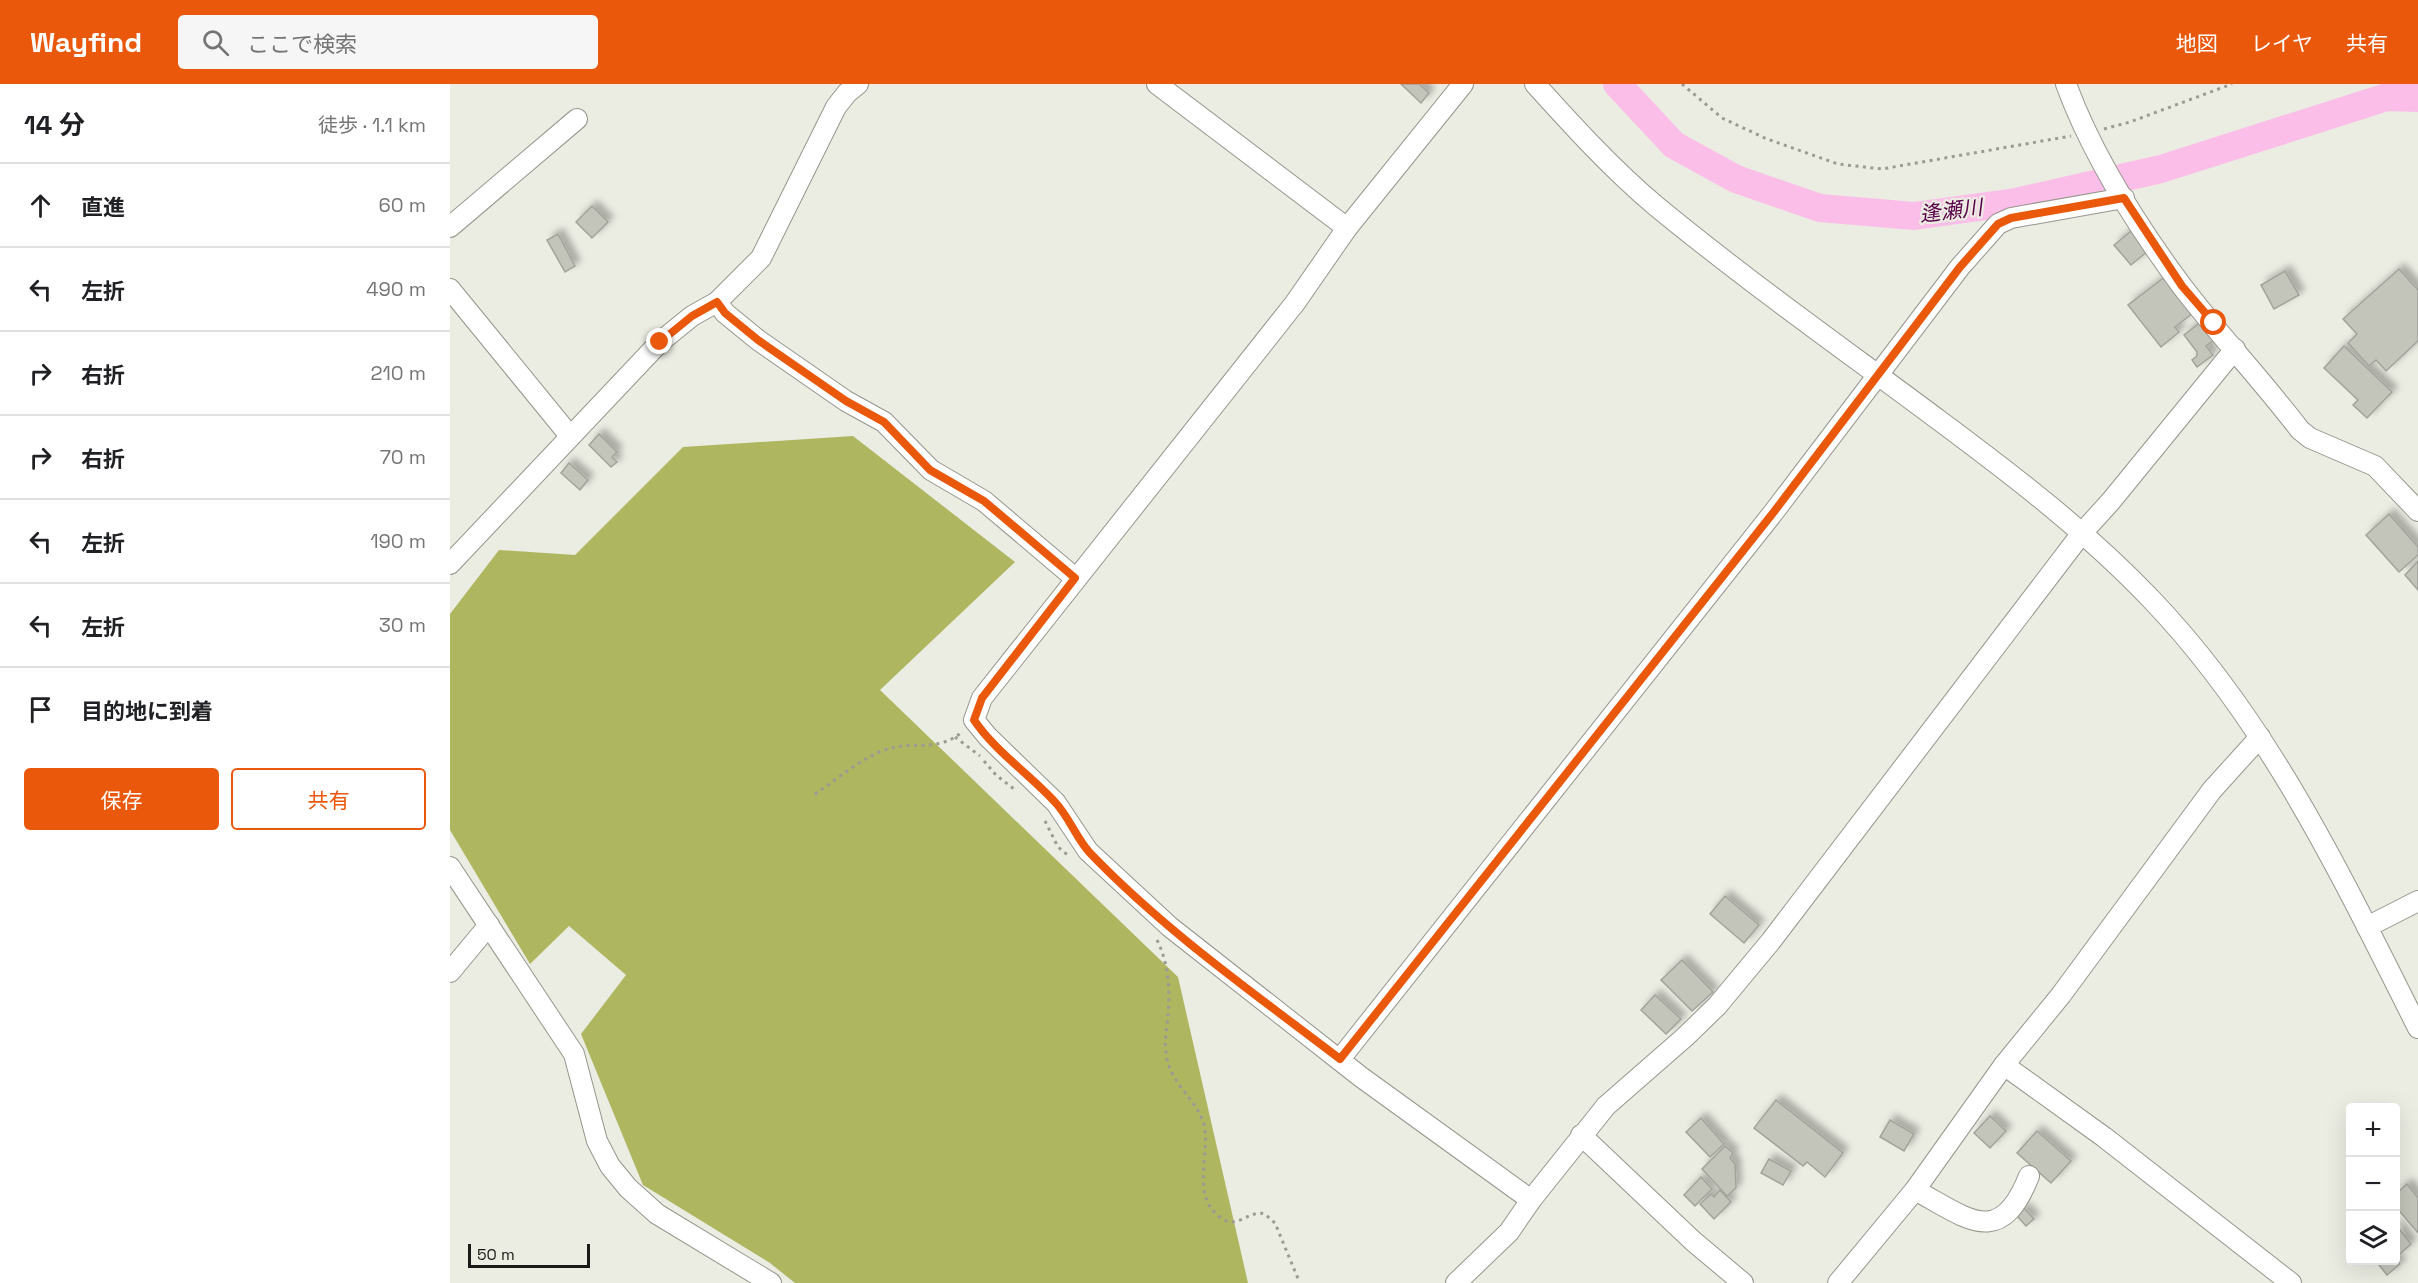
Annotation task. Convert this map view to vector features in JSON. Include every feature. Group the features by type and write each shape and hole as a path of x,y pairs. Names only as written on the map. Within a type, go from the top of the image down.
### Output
{"street":[{"path":"450,564 660,342 692,316 717,302 747,275 766,250 836,107 858,84"},
{"path":"1156,84 1347,228"},
{"path":"1463,84 1347,228 1295,303 982,698 974,720 988,737 1056,802 1088,851 1170,927 1431,1130 1531,1200"},
{"path":"1535,84 1653,203 2011,474 2082,533 2152,599 2202,658 2286,774 2418,1028"},
{"path":"2066,84 2088,136 2124,198 2182,286 2300,430 2310,438 2375,466 2418,511"},
{"path":"450,226 577,119"},
{"path":"1340,1059 1539,811 1879,375 1960,267 2002,220 2124,198"},
{"path":"450,289 570,436"},
{"path":"717,302 725,313 758,340 846,401 884,422 930,470 984,501 1075,578"},
{"path":"1456,1283 1509,1232 1581,1135 1606,1106 1685,1037 1716,1006 1771,941 2082,533 2111,501 2235,349"},
{"path":"1838,1283 1915,1190 2004,1065 2061,995 2212,790 2239,757 2260,737"},
{"path":"450,867 574,1054 597,1141 610,1166 628,1188 657,1214 771,1283"},
{"path":"2367,927 2418,901"},
{"path":"450,972 489,925"},
{"path":"2004,1065 2104,1137 2291,1283"},
{"path":"1581,1135 1693,1241 1743,1283"},
{"path":"1915,1190 1973,1221 1992,1222 2007,1216 2020,1200 2029,1176"}],"path":[{"path":"1682,84 1722,118 1767,139 1838,164 1882,169 2088,136 2232,84"},
{"path":"815,794 881,751 899,746 925,747 955,737 974,720"},
{"path":"955,737 975,751 1004,782 1023,794"},
{"path":"1043,817 1058,847 1075,862"},
{"path":"1152,934 1167,967 1169,1005 1165,1047 1169,1066 1204,1126 1202,1174 1207,1198 1219,1217 1226,1221 1232,1223 1252,1214 1265,1214 1275,1223 1299,1281"}],"green space":[{"path":"853,436 1015,562 880,690 1178,977 1248,1283 795,1283 770,1263 643,1185 581,1034 626,975 569,926 530,964 450,830 450,614 499,550 575,555 683,447"}],"building":[{"path":"1401,84 1419,84 1429,93 1421,103"},
{"path":"592,206 608,222 592,238 576,222"},
{"path":"2131,231 2148,251 2131,265 2114,245"},
{"path":"558,234 575,266 565,272 547,240"},
{"path":"2399,269 2418,290 2418,341 2386,371 2376,360 2369,366 2348,343 2357,334 2343,319"},
{"path":"2285,271 2299,295 2274,309 2261,285"},
{"path":"2170,273 2198,309 2175,327 2179,332 2161,347 2128,305"},
{"path":"2206,318 2220,336 2206,346 2213,355 2197,367 2192,360 2197,356 2197,352 2184,335"},
{"path":"2344,346 2392,392 2367,418 2353,405 2358,400 2324,368"},
{"path":"599,434 617,452 612,457 617,462 611,467 589,445"},
{"path":"569,463 588,480 580,490 561,473"},
{"path":"2389,514 2418,547 2418,555 2399,572 2366,535"},
{"path":"2418,561 2418,590 2405,575"},
{"path":"1725,896 1759,925 1744,943 1710,914"},
{"path":"1682,960 1713,992 1692,1011 1661,980"},
{"path":"1655,995 1681,1019 1666,1034 1641,1010"},
{"path":"1776,1100 1843,1153 1825,1177 1807,1162 1803,1166 1754,1128"},
{"path":"1990,1116 2006,1131 1990,1148 1974,1133"},
{"path":"1701,1118 1724,1144 1710,1157 1686,1132"},
{"path":"1890,1120 1914,1134 1904,1151 1880,1137"},
{"path":"2037,1131 2071,1161 2051,1183 2017,1153"},
{"path":"1725,1146 1733,1153 1730,1158 1735,1164 1736,1188 1727,1196 1702,1169"},
{"path":"1769,1159 1791,1171 1783,1185 1761,1173"},
{"path":"1701,1177 1712,1189 1695,1206 1684,1195"},
{"path":"2407,1184 2418,1198 2418,1233 2400,1212 2400,1190"},
{"path":"1720,1190 1731,1202 1714,1219 1700,1204 1711,1194 1714,1197"},
{"path":"2024,1208 2034,1219 2026,1226 2016,1215"},
{"path":"2400,1230 2411,1244 2400,1254"},
{"path":"2379,1265 2399,1265 2387,1275"}],"waterway":[{"name":"逢瀬川","path":"1617,84 1674,145 1736,179 1820,208 1914,216 2016,202 2161,169 2387,97 2418,98"}],"route":[{"path":"660,342 692,316 717,302 725,313 758,340 846,401 884,422 930,470 984,501 1075,578 982,698 974,720 988,737 1056,802 1077,837 1110,873 1170,927 1340,1059 1453,919 1524,826 1539,811 1667,644 1773,513 1960,267 2002,220 2124,198 2182,286 2214,323"}]}
